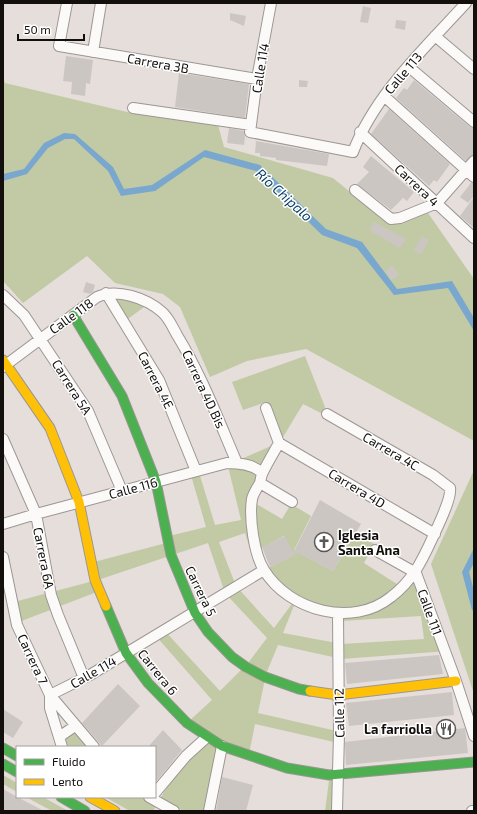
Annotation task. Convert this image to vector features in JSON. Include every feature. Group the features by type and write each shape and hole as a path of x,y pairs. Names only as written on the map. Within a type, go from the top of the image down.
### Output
{"street":[{"name":"Carrera 3B","path":"67,3 59,46 257,79"},
{"path":"93,52 101,3"},
{"name":"Calle 114","path":"251,129 257,79 271,3"},
{"name":"Calle 113","path":"251,129 353,152 360,132 384,96 435,36 466,3"},
{"path":"435,36 474,69"},
{"path":"409,67 474,122"},
{"path":"384,96 470,173"},
{"path":"133,108 251,129"},
{"name":"Carrera 4","path":"360,132 474,238"},
{"path":"355,190 391,219 400,218 437,203 470,173 474,161"},
{"name":"Calle 118","path":"4,364 106,293 137,297 149,302"},
{"name":"Carrera 4E","path":"106,293 159,380 196,471"},
{"name":"Carrera 5A","path":"3,295 24,315 88,411 122,491"},
{"name":"Carrera 4D Bis","path":"149,302 164,313 194,364 237,463"},
{"name":"Carrera 5","path":"73,315 122,396 156,482 171,555 195,612 208,632 232,657 246,667 265,677 299,689 338,695 456,681"},
{"name":"Carrera 6","path":"4,364 50,428 79,502 95,580 126,653 148,682 171,708 187,723 222,746 248,756 287,768 339,776 474,762"},
{"path":"266,408 280,443 252,498 252,525 256,550 264,570 279,588 293,598 316,608 338,614 367,610 390,598 416,573 375,550"},
{"name":"Carrera 4C","path":"327,414 432,474 447,484 451,491"},
{"name":"Carrera 6A","path":"3,439 36,514 51,595 84,678"},
{"name":"Carrera 4D","path":"280,443 435,534"},
{"name":"Calle 116","path":"3,524 79,502 227,463 237,463 258,469 261,478 292,502"},
{"name":"Calle 111","path":"451,491 435,534 416,573 456,681 474,736"},
{"name":"Carrera 7","path":"3,557 17,625 50,695 93,746"},
{"name":"Calle 114","path":"50,695 84,678 264,570"},
{"name":"Calle 112","path":"337,811 339,776 338,614"},
{"path":"50,695 50,708 60,742"},
{"path":"60,742 75,726"},
{"path":"156,792 186,756 207,737"},
{"path":"209,811 222,746"},
{"path":"3,748 16,755"},
{"path":"3,764 16,771"},
{"path":"62,798 85,811"},
{"path":"92,798 115,811"},
{"path":"154,798 174,811"}],"green space":[{"path":"3,77 5,83 127,112 218,125 224,147 333,178 389,224 428,213 474,279 474,441 306,349 247,361 210,377 180,307 163,294 115,283 87,256 23,303 3,281"},
{"path":"111,296 151,302 125,321"},
{"path":"305,356 325,407 323,414 303,404 280,442 266,402 243,410 232,382"},
{"path":"280,442 253,502 282,519 291,504 311,516 294,550 333,571 355,534 374,544 364,563 400,586 418,570 448,651 342,659 278,645 266,674 258,713 341,732 343,744 255,724 249,754 225,746 212,811 184,811 160,799 186,754 204,734 188,722 212,700 155,635 164,630 220,691 248,663 267,638 225,593 208,543 98,580 102,590 19,622 14,602 97,580 94,562 170,542 169,536 206,527 190,472 198,469 215,525 241,520 227,462 237,461","holes":["245,533 258,574 282,586 297,597 274,628 236,586 219,542","284,536 294,555 266,569 258,550","297,598 342,621 421,616 424,639 342,644 283,633"]},
{"path":"474,470 474,694 431,564"},
{"path":"75,733 87,746 68,746 65,738"},
{"path":"330,773 341,774 336,811 325,811"},
{"path":"3,775 16,782 16,791 3,784"},
{"path":"28,798 45,798 68,811 52,811"},
{"path":"107,798 144,798 156,806 153,811 130,811"}],"water":[{"name":"Río Chipalo","path":"64,133 75,134 113,167 124,189 152,185 205,150 260,165 326,229 362,242 397,289 452,281 474,318 474,331 448,288 394,295 357,248 322,235 256,171 204,157 155,191 121,196 108,171 74,139 65,139 48,148 27,174 3,181 3,174 24,169 44,143"},
{"path":"474,548 474,563 469,572 474,591 474,611 472,610 462,572"}],"building":[{"path":"363,6 371,8 368,23 360,22"},
{"path":"230,13 246,16 244,26 230,20"},
{"path":"396,20 406,21 405,30 395,28"},
{"path":"66,56 93,60 90,84 86,83 85,96 71,94 72,82 63,81"},
{"path":"179,73 249,84 245,118 175,107"},
{"path":"299,80 308,81 307,87 299,87"},
{"path":"414,80 470,127 474,128 474,155 466,161 396,98 404,88 407,90"},
{"path":"389,109 450,164 437,182 434,180 429,186 371,134"},
{"path":"229,128 244,131 244,145 227,143"},
{"path":"256,141 329,154 327,166 276,160 276,158 260,156 260,153 255,153"},
{"path":"371,156 414,192 407,201 403,198 391,210 357,184 369,172 363,167"},
{"path":"471,183 474,183 474,196 468,203 460,197"},
{"path":"474,197 474,228 460,216"},
{"path":"374,222 406,239 400,248 369,230"},
{"path":"422,236 429,240 421,254 414,251"},
{"path":"392,266 399,275 391,280 385,271"},
{"path":"86,282 95,285 93,292 90,294 83,292"},
{"name":"Iglesia Santa Ana","path":"320,500 361,524 333,571 299,553 270,567 262,547 285,536 293,553"},
{"path":"439,655 443,674 347,684 345,663"},
{"path":"118,684 140,706 102,746 82,723"},
{"path":"452,692 454,715 349,726 346,703"},
{"path":"3,709 23,722 13,738 3,732"},
{"path":"465,728 468,753 346,765 345,742"},
{"path":"163,730 182,750 156,782 156,746 149,746"},
{"path":"222,777 253,785 246,811 216,811"},
{"path":"3,789 16,796 16,798 19,798 44,811 3,811"}],"traffic: fast":[{"path":"73,315 122,396 156,482 171,555 195,613 208,632 232,657 246,667 265,677 299,689 310,691"},
{"path":"106,606 126,653 148,683 187,723 222,746 287,768 329,775 474,762"},
{"path":"3,748 16,755"},
{"path":"3,764 16,771"},
{"path":"63,798 85,811"}],"traffic: slow":[{"path":"3,360 50,428 79,502 95,580 106,606"},
{"path":"310,691 338,695 456,681"},
{"path":"92,798 115,811"}],"place":[{"name":"Iglesia Santa Ana","path":"324,542"},
{"name":"La farriolla","path":"446,729"}]}
